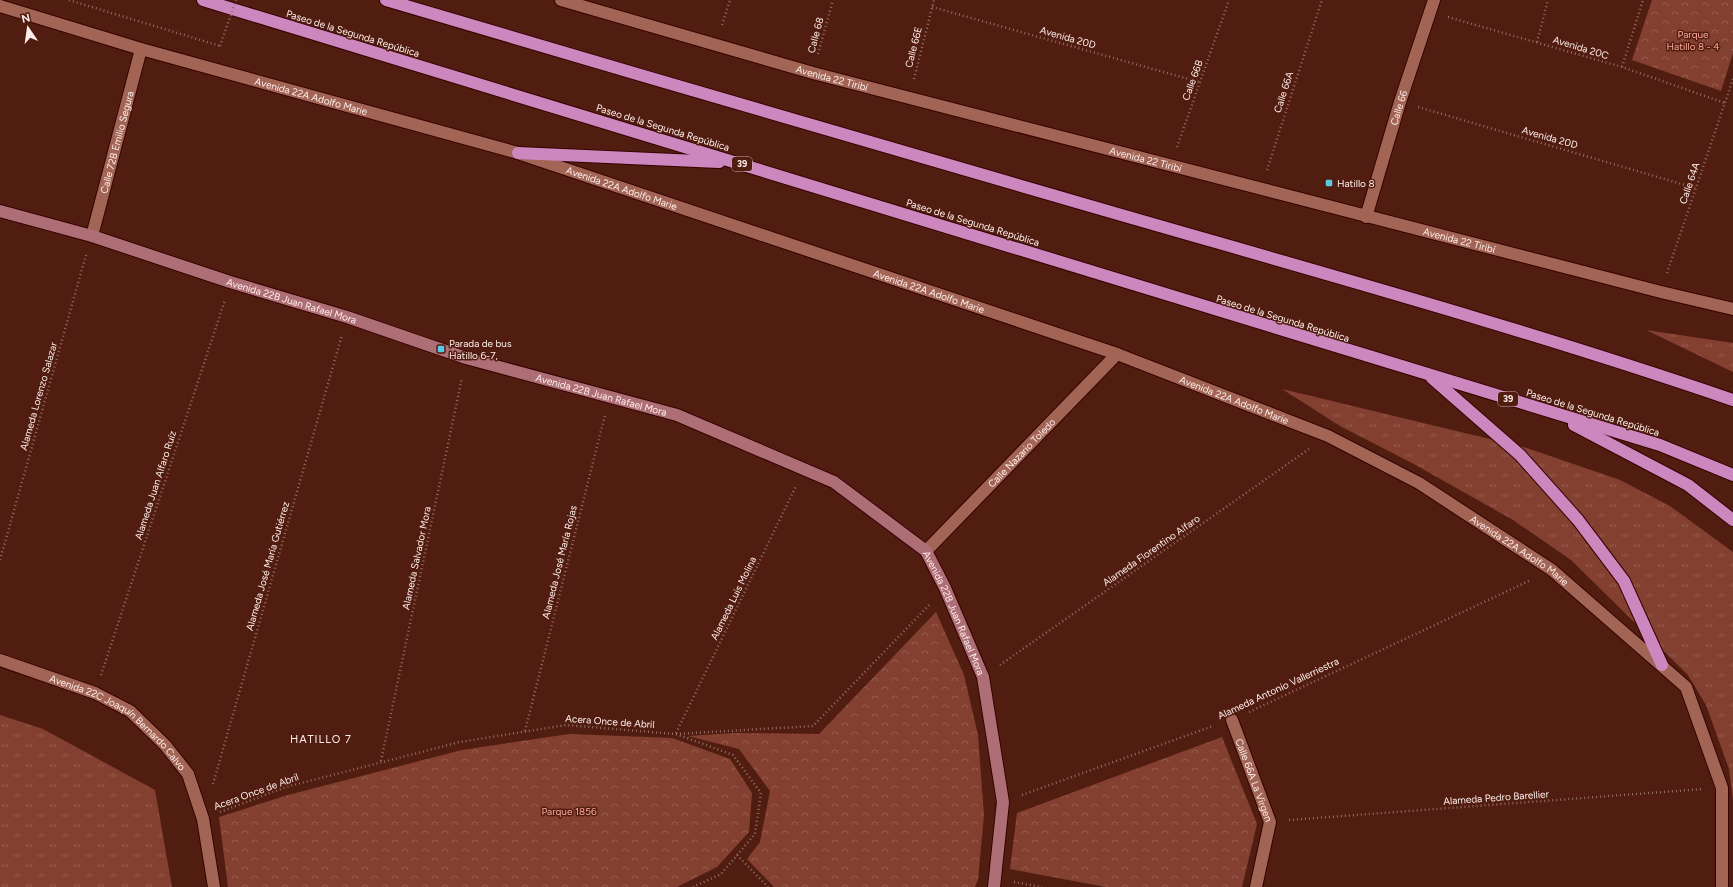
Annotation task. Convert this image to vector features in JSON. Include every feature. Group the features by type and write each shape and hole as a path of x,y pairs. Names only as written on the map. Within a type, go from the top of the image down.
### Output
{"highway":[{"name":"Paseo de la Segunda República","path":"203,0 738,162 1660,445 1733,474"},
{"path":"386,0 733,103 1491,322 1644,370 1733,400"},
{"path":"518,153 738,162"},
{"path":"1428,375 1520,455 1578,520 1624,581 1662,665"},
{"path":"1548,411 1688,484 1733,520"}],"street":[{"name":"Avenida 22 Tiribí","path":"561,0 813,73 1366,217 1660,292 1733,309"},
{"name":"Avenida 22A Adolfo Marie","path":"0,6 141,48 518,153 1117,354 1328,436 1419,484 1552,570 1686,687 1722,788 1722,887"},
{"name":"Calle 66","path":"1366,217 1400,102 1432,6"},
{"name":"Calle 72B Emilio Segura","path":"92,236 141,48"},
{"name":"Avenida 22B Juan Rafael Mora","path":"0,211 92,236 230,282 347,317 466,358 677,415 834,482 926,551 945,588 983,677 1003,802 995,882"},
{"name":"Calle Nazario Toledo","path":"926,551 1117,354"},
{"name":"Avenida 22C Joaquín Bernardo Calvo","path":"0,660 95,693 130,711 166,745 188,774 203,819 214,887"},
{"name":"Calle 66A La Virgen","path":"1232,720 1270,822 1256,887"}],"path":[{"path":"69,0 220,46 236,0"},
{"path":"715,45 730,0"},
{"name":"Calle 68","path":"813,73 833,0"},
{"name":"Calle 66E","path":"909,98 934,0"},
{"name":"Calle 66B","path":"1170,166 1229,0"},
{"name":"Calle 66A","path":"1260,189 1322,0"},
{"path":"1537,42 1548,0"},
{"path":"1622,67 1643,0"},
{"name":"Avenida 20C","path":"1432,6 1537,42 1622,67 1725,103"},
{"name":"Avenida 20D","path":"932,7 1199,82"},
{"name":"Calle 64A","path":"1660,292 1733,79"},
{"name":"Avenida 20D","path":"1400,102 1695,188"},
{"name":"Alameda Lorenzo Salazar","path":"0,560 92,236"},
{"name":"Alameda Juan Alfaro Ruíz","path":"95,693 230,282"},
{"name":"Alameda José María Gutiérrez","path":"203,819 347,317"},
{"name":"Alameda Salvador Mora","path":"381,762 466,358"},
{"name":"Alameda José María Rojas","path":"525,732 609,397"},
{"name":"Alameda Florentino Alfaro","path":"983,677 1328,436"},
{"name":"Alameda Luis Molina","path":"675,734 804,470"},
{"name":"Alameda Antonio Vallerriestra","path":"1003,802 1232,720 1552,570"},
{"name":"Acera Once de Abril","path":"203,819 286,787 381,762 460,742 566,725 675,734 813,726 945,588"},
{"path":"675,734 733,755 761,793 755,834 721,874 693,887"},
{"name":"Alameda Pedro Barellier","path":"1270,822 1722,788"},
{"path":"738,855 768,887"},
{"path":"995,882 1042,887"}],"green space":[{"name":"Parque Hatillo 8 - 4","path":"1652,0 1733,0 1733,53 1721,91 1632,60"},
{"path":"1646,330 1733,343 1733,372"},
{"path":"1282,389 1527,448 1620,480 1670,506 1733,552 1733,801 1729,769 1706,705 1688,675 1571,560 1513,520 1412,463 1340,426"},
{"path":"936,612 964,675 978,735 984,815 978,880 975,887 774,887 747,859 760,842 770,791 739,749 688,736 734,733 819,734"},
{"path":"0,715 43,729 155,790 172,887 0,887"},
{"name":"Parque 1856","path":"569,734 672,738 730,759 752,793 749,832 717,867 677,887 228,887 219,817 288,795 462,750"},
{"path":"1222,737 1257,824 1242,887 1106,887 1010,869 1017,813"}],"place":[{"name":"Hatillo 8","path":"1329,183"},
{"name":"Parada de bus Hatillo 6-7,","path":"441,349"}],"district":[{"name":"HATILLO 7","path":"321,739"}]}
